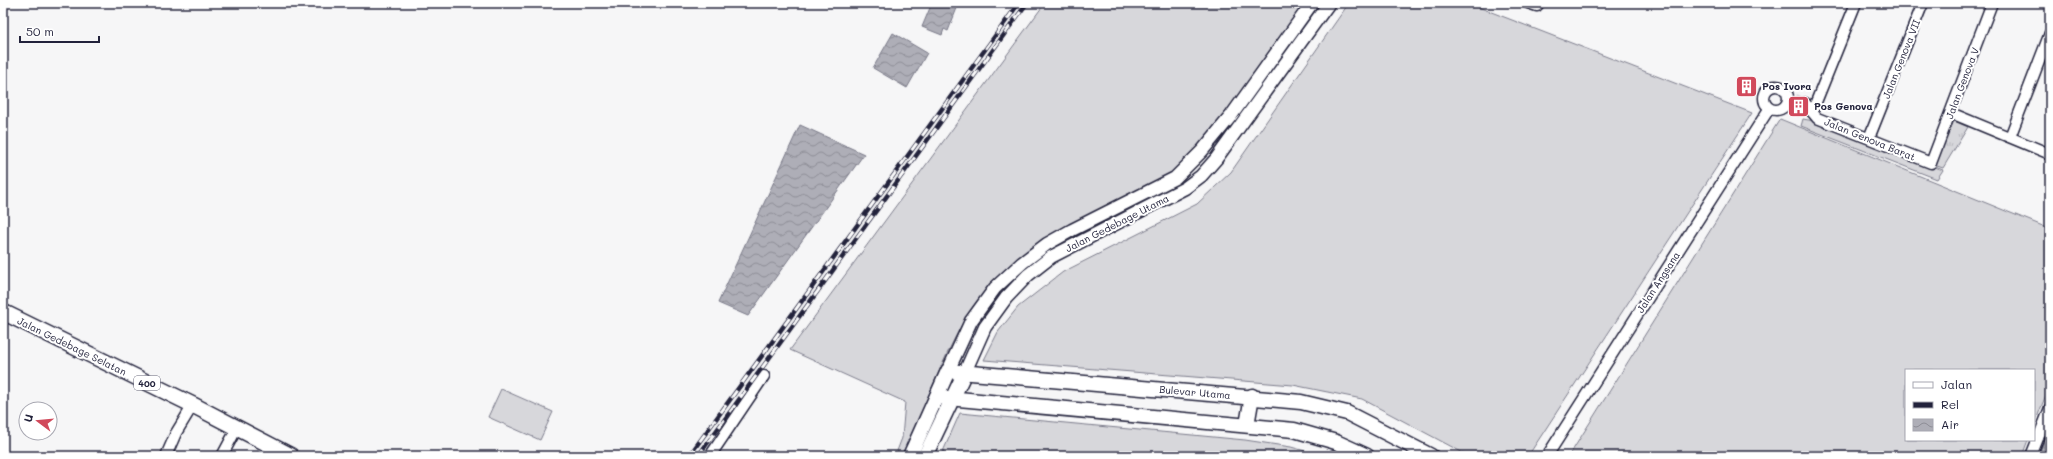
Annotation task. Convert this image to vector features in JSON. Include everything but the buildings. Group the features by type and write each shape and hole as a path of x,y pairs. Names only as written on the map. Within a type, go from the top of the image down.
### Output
{"main road":[{"name":"Jalan Gedebage Selatan","path":"3,312 193,405 291,456"},
{"name":"Bulevar Utama","path":"948,371 1252,396 1301,402 1347,414 1431,456"},
{"name":"Jalan Gedebage Utama","path":"910,456 948,371"},
{"name":"Jalan Gedebage Utama","path":"925,456 965,372"},
{"path":"1247,424 1252,396"},
{"path":"937,397 1247,424 1294,430 1336,442 1367,456"}],"street":[{"name":"Jalan Gedebage Utama","path":"948,371 971,321 995,288 1022,263 1047,244 1072,230 1175,178 1202,151 1231,116 1312,3"},
{"name":"Jalan Gedebage Utama","path":"965,372 985,326 1006,298 1028,275 1051,257 1185,188 1201,176 1216,159 1330,3"},
{"path":"1810,114 1856,3"},
{"name":"Jalan Genova VII","path":"1869,138 1923,3"},
{"name":"Jalan Genova V","path":"1931,163 1992,3"},
{"path":"2010,137 2050,32"},
{"path":"1778,86 1791,96 1786,109 1769,109 1764,98 1767,90 1778,86"},
{"path":"1806,103 1810,114"},
{"name":"Jalan Angsana","path":"1546,456 1769,109"},
{"path":"1951,113 2050,154"},
{"name":"Jalan Genova Barat","path":"1810,114 1931,163"},
{"path":"1202,151 1216,159"},
{"path":"710,456 764,376"},
{"path":"166,456 176,433 193,405"},
{"path":"2031,456 2050,408"},
{"path":"222,456 237,428"}],"green space":[{"path":"1045,3 1305,3 1227,114 1191,155 1172,173 1086,216 1031,249 1006,269 984,292 965,319 948,351 904,454 897,451 902,438 905,402 790,350"},
{"path":"1349,3 1468,3 1752,113 1528,456 1469,456 1362,399 1293,385 984,360 998,332 1018,307 1063,272 1197,204 1231,172"},
{"path":"1780,119 2050,229 2050,385 2035,422 2035,369 1905,369 1905,441 2028,441 2022,456 1569,456"},
{"path":"1803,119 1814,121 1943,170 1937,179 1801,126"},
{"path":"1954,121 1968,127 1943,168 1934,165"},
{"path":"501,389 553,412 540,440 488,417"},
{"path":"960,413 1245,440 1291,447 1323,456 941,456"}],"water":[{"path":"932,3 959,3 948,31 944,29 942,35 922,27"},
{"path":"893,33 927,53 907,88 873,68"},
{"path":"800,125 864,154 748,316 718,303"},
{"path":"2050,427 2050,456 2038,456"}],"tunnel":[{"path":"1795,99 1805,103"},
{"path":"1791,109 1802,113"}],"railway":[{"path":"689,456 1019,3"},
{"path":"698,456 1027,3"}],"place":[{"name":"Pos Ivora","path":"1746,86"},
{"name":"Pos Genova","path":"1798,106"}]}
